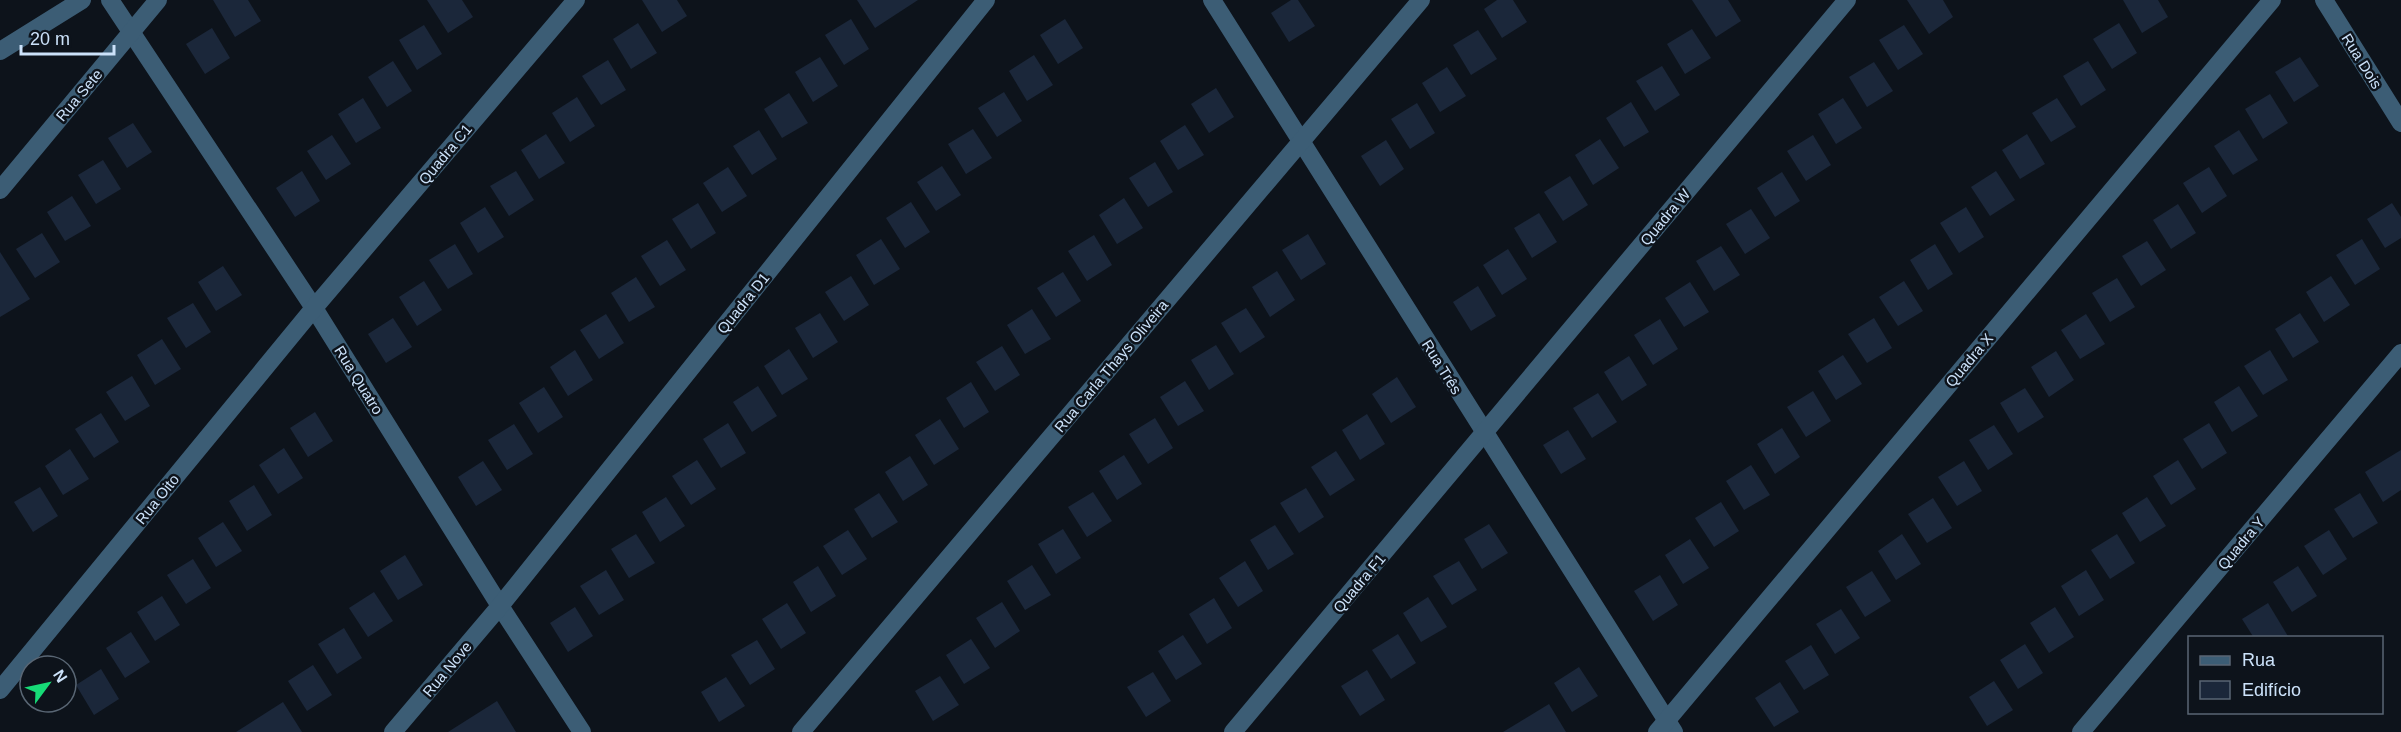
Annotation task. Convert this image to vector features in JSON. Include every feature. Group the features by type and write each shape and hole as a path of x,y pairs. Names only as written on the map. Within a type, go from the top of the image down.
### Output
{"street":[{"path":"0,51 82,0"},
{"path":"110,0 131,32"},
{"name":"Rua Sete","path":"0,190 158,0"},
{"name":"Quadra C1","path":"314,308 576,0"},
{"name":"Quadra D1","path":"500,606 987,0"},
{"name":"Rua Três","path":"1212,0 1666,728"},
{"name":"Rua Carla Thays Oliveira","path":"801,732 1421,0"},
{"name":"Quadra W","path":"1484,434 1847,0"},
{"name":"Quadra X","path":"1666,728 2272,0"},
{"name":"Rua Dois","path":"2324,0 2401,123"},
{"name":"Rua Quatro","path":"131,32 314,308 500,606 582,732"},
{"name":"Rua Oito","path":"0,690 314,308"},
{"name":"Quadra Y","path":"2081,732 2401,353"},
{"name":"Quadra F1","path":"1233,732 1484,434"},
{"name":"Rua Nove","path":"393,732 500,606"}],"building":[{"path":"213,0 248,0 261,21 235,37"},
{"path":"427,0 462,0 473,17 448,33"},
{"path":"642,0 677,0 687,16 662,32"},
{"path":"857,0 918,0 875,28"},
{"path":"1291,0 1298,0 1315,26 1289,42 1271,13"},
{"path":"1497,0 1513,0 1527,22 1502,38 1484,9"},
{"path":"1692,0 1728,0 1741,21 1716,37"},
{"path":"1907,0 1943,0 1953,17 1929,34"},
{"path":"2123,0 2158,0 2168,17 2142,33"},
{"path":"851,19 869,49 844,65 825,35"},
{"path":"1065,19 1083,48 1058,64 1040,35"},
{"path":"638,23 657,53 631,69 613,39"},
{"path":"2119,23 2137,53 2112,69 2093,39"},
{"path":"424,25 442,54 417,70 399,40"},
{"path":"1904,25 1923,54 1898,70 1879,40"},
{"path":"212,28 230,58 205,74 186,44"},
{"path":"1692,29 1711,58 1685,74 1667,44"},
{"path":"1478,30 1497,59 1471,75 1453,45"},
{"path":"1034,55 1053,85 1027,101 1009,71"},
{"path":"820,57 838,86 813,102 795,72"},
{"path":"2300,57 2319,86 2294,102 2275,72"},
{"path":"608,60 626,90 601,105 582,76"},
{"path":"393,61 412,91 387,107 368,77"},
{"path":"2088,61 2106,90 2081,106 2063,76"},
{"path":"1874,62 1893,91 1867,107 1849,77"},
{"path":"1662,66 1680,95 1655,111 1636,81"},
{"path":"1447,67 1466,96 1440,112 1422,83"},
{"path":"1216,88 1234,117 1209,133 1191,104"},
{"path":"1004,92 1022,121 997,137 978,108"},
{"path":"789,93 808,123 782,138 764,109"},
{"path":"2270,94 2288,123 2263,139 2245,109"},
{"path":"577,97 595,126 570,142 552,113"},
{"path":"363,98 381,128 356,143 338,114"},
{"path":"1843,98 1862,128 1836,144 1818,114"},
{"path":"2057,98 2076,127 2051,142 2032,113"},
{"path":"1631,102 1649,132 1624,147 1606,118"},
{"path":"1417,103 1435,133 1410,149 1391,119"},
{"path":"133,123 152,152 127,168 108,138"},
{"path":"1185,125 1204,155 1178,170 1160,141"},
{"path":"973,129 992,158 966,174 948,144"},
{"path":"759,130 777,159 752,175 733,146"},
{"path":"2239,130 2258,160 2233,175 2214,146"},
{"path":"546,134 565,163 539,179 521,150"},
{"path":"2027,134 2045,164 2020,179 2002,150"},
{"path":"332,135 351,164 326,180 307,151"},
{"path":"1813,135 1831,165 1806,181 1787,151"},
{"path":"1600,139 1619,168 1593,185 1575,155"},
{"path":"1386,140 1404,169 1380,186 1361,156"},
{"path":"103,160 121,189 96,204 78,175"},
{"path":"1155,162 1173,192 1148,207 1129,178"},
{"path":"942,166 961,195 936,211 917,182"},
{"path":"728,167 747,196 722,212 703,183"},
{"path":"2209,167 2227,196 2202,213 2183,183"},
{"path":"302,171 320,201 295,217 276,188"},
{"path":"516,171 534,200 509,216 490,186"},
{"path":"1996,171 2015,200 1990,216 1971,187"},
{"path":"1782,172 1800,201 1775,217 1757,188"},
{"path":"1570,176 1588,205 1563,221 1544,192"},
{"path":"72,196 91,226 65,241 47,212"},
{"path":"1124,198 1143,228 1117,244 1099,215"},
{"path":"911,202 930,232 905,248 886,218"},
{"path":"698,203 716,233 691,249 672,219"},
{"path":"2392,203 2401,217 2401,238 2385,248 2367,219"},
{"path":"2178,204 2196,233 2171,249 2153,220"},
{"path":"485,207 504,237 478,253 460,223"},
{"path":"1966,207 1984,237 1959,253 1940,223"},
{"path":"1751,209 1770,238 1745,254 1726,224"},
{"path":"1539,213 1557,242 1532,258 1514,228"},
{"path":"42,233 60,262 35,278 16,249"},
{"path":"1308,234 1326,264 1301,280 1282,250"},
{"path":"1094,235 1112,265 1087,281 1068,251"},
{"path":"881,239 900,269 874,285 856,255"},
{"path":"2362,239 2380,269 2355,285 2336,255"},
{"path":"667,240 686,270 660,286 641,256"},
{"path":"2147,241 2166,270 2141,286 2122,256"},
{"path":"455,244 473,274 448,289 429,260"},
{"path":"1935,244 1953,274 1928,290 1910,260"},
{"path":"1721,246 1740,275 1714,291 1696,261"},
{"path":"1508,249 1527,279 1502,295 1483,265"},
{"path":"0,252 30,299 0,317"},
{"path":"223,266 242,295 216,311 198,282"},
{"path":"1277,271 1295,300 1270,317 1252,287"},
{"path":"1063,272 1081,301 1056,317 1037,288"},
{"path":"851,276 869,305 844,321 825,292"},
{"path":"2331,276 2350,305 2324,322 2306,292"},
{"path":"636,277 655,307 629,322 611,293"},
{"path":"2117,278 2135,307 2110,322 2092,293"},
{"path":"424,281 442,310 417,326 399,297"},
{"path":"1904,281 1923,311 1898,326 1879,297"},
{"path":"1690,282 1709,312 1684,327 1665,298"},
{"path":"1478,286 1496,316 1471,331 1453,302"},
{"path":"193,303 211,332 186,348 167,318"},
{"path":"1246,308 1265,337 1240,353 1221,323"},
{"path":"1032,309 1051,339 1025,354 1007,325"},
{"path":"820,313 838,342 813,358 795,328"},
{"path":"2300,313 2319,342 2293,358 2275,329"},
{"path":"606,314 624,343 599,359 580,330"},
{"path":"2086,314 2105,344 2080,359 2061,330"},
{"path":"393,318 412,347 386,363 368,334"},
{"path":"1874,318 1892,348 1867,363 1848,334"},
{"path":"1660,319 1678,349 1653,365 1634,335"},
{"path":"162,339 181,369 155,385 137,355"},
{"path":"1216,345 1234,374 1209,390 1191,360"},
{"path":"1002,346 1020,375 995,391 976,362"},
{"path":"789,349 808,379 782,395 764,366"},
{"path":"575,350 593,380 568,396 550,367"},
{"path":"2270,350 2288,380 2263,395 2244,366"},
{"path":"2056,351 2074,380 2049,397 2031,367"},
{"path":"1843,355 1862,384 1836,400 1818,371"},
{"path":"1629,356 1647,385 1622,401 1604,372"},
{"path":"132,376 150,406 125,421 106,392"},
{"path":"1397,377 1416,407 1391,423 1372,394"},
{"path":"1185,381 1204,411 1178,426 1160,397"},
{"path":"971,382 989,412 964,428 946,398"},
{"path":"758,386 777,416 752,432 733,402"},
{"path":"2239,386 2258,416 2232,432 2214,402"},
{"path":"544,387 563,417 538,433 519,403"},
{"path":"2025,388 2044,417 2018,433 2000,403"},
{"path":"1813,391 1831,421 1806,437 1787,407"},
{"path":"1598,393 1617,422 1592,438 1573,408"},
{"path":"315,412 333,441 308,457 290,428"},
{"path":"101,413 119,442 94,458 75,429"},
{"path":"1367,414 1385,444 1360,460 1342,430"},
{"path":"1155,418 1173,448 1148,464 1129,434"},
{"path":"940,419 959,449 934,465 915,435"},
{"path":"728,423 746,453 721,468 703,439"},
{"path":"2209,423 2227,453 2202,469 2183,439"},
{"path":"514,424 533,454 507,470 488,440"},
{"path":"1994,425 2013,454 1988,470 1969,440"},
{"path":"1782,428 1800,457 1775,474 1757,444"},
{"path":"1568,430 1586,459 1561,474 1543,445"},
{"path":"284,448 303,478 278,494 259,465"},
{"path":"70,449 89,479 63,495 45,466"},
{"path":"2401,450 2401,490 2383,502 2365,472"},
{"path":"1336,451 1355,480 1330,496 1311,467"},
{"path":"1124,455 1142,484 1117,500 1099,471"},
{"path":"910,456 928,485 903,501 885,472"},
{"path":"697,460 716,489 691,505 672,476"},
{"path":"2178,460 2196,489 2171,505 2153,476"},
{"path":"483,461 502,490 476,506 458,477"},
{"path":"1964,461 1982,491 1957,506 1938,477"},
{"path":"1751,465 1770,495 1744,510 1726,481"},
{"path":"254,485 272,515 247,531 229,501"},
{"path":"40,487 58,516 33,532 14,502"},
{"path":"1306,488 1324,517 1299,533 1280,503"},
{"path":"1093,492 1112,521 1087,537 1068,507"},
{"path":"879,493 898,522 872,538 854,509"},
{"path":"2360,493 2378,523 2353,538 2334,509"},
{"path":"666,497 685,526 660,542 642,512"},
{"path":"2147,497 2166,526 2140,542 2122,513"},
{"path":"1933,498 1952,528 1927,543 1908,514"},
{"path":"1721,502 1739,531 1714,547 1695,518"},
{"path":"223,522 242,551 216,567 198,538"},
{"path":"1489,524 1508,553 1482,569 1464,539"},
{"path":"1275,525 1294,554 1268,570 1250,540"},
{"path":"1063,529 1081,558 1056,574 1038,544"},
{"path":"848,530 867,559 842,575 823,546"},
{"path":"2329,530 2347,559 2323,575 2304,546"},
{"path":"636,534 655,563 629,578 611,549"},
{"path":"1902,534 1921,564 1896,580 1878,551"},
{"path":"2117,534 2135,563 2110,579 2091,550"},
{"path":"1690,539 1709,568 1683,584 1665,555"},
{"path":"405,555 423,585 398,600 380,571"},
{"path":"193,559 211,588 186,604 167,575"},
{"path":"1245,561 1263,591 1238,607 1219,578"},
{"path":"1459,561 1477,590 1452,605 1433,576"},
{"path":"1032,565 1051,595 1025,610 1007,581"},
{"path":"818,566 836,596 811,612 793,582"},
{"path":"2298,566 2317,596 2292,612 2273,582"},
{"path":"606,570 624,600 599,615 580,586"},
{"path":"2086,570 2104,600 2079,616 2061,586"},
{"path":"1872,571 1891,601 1865,617 1846,587"},
{"path":"1660,575 1678,605 1653,621 1634,591"},
{"path":"374,592 393,621 368,637 349,608"},
{"path":"162,596 180,625 155,641 137,612"},
{"path":"1428,597 1447,627 1421,642 1403,613"},
{"path":"1214,598 1232,628 1207,644 1189,614"},
{"path":"1002,602 1020,631 995,648 976,618"},
{"path":"787,603 806,633 781,649 762,619"},
{"path":"2268,603 2288,636 2253,636 2242,619"},
{"path":"575,607 593,636 568,652 550,623"},
{"path":"2055,607 2074,637 2049,653 2030,623"},
{"path":"1841,609 1860,638 1835,654 1816,624"},
{"path":"344,628 362,658 337,674 318,644"},
{"path":"131,632 150,662 125,678 106,648"},
{"path":"1398,634 1416,663 1391,679 1372,650"},
{"path":"1183,635 1202,664 1176,680 1158,651"},
{"path":"971,639 990,668 964,684 946,655"},
{"path":"757,640 775,669 750,685 731,655"},
{"path":"2025,644 2043,673 2018,689 2000,660"},
{"path":"1811,645 1829,675 1804,690 1785,661"},
{"path":"313,665 332,695 307,711 288,681"},
{"path":"1579,667 1598,696 1572,712 1554,683"},
{"path":"101,669 119,699 94,715 78,688 78,684"},
{"path":"1367,670 1385,700 1360,716 1341,686"},
{"path":"1153,672 1171,701 1146,717 1127,687"},
{"path":"940,676 959,705 933,721 915,691"},
{"path":"726,677 745,706 719,722 701,692"},
{"path":"1994,681 2013,710 1987,726 1969,697"},
{"path":"1780,682 1799,712 1774,727 1755,698"},
{"path":"497,701 516,732 448,732"},
{"path":"283,702 302,732 236,732"},
{"path":"1549,704 1566,732 1503,732"}]}
